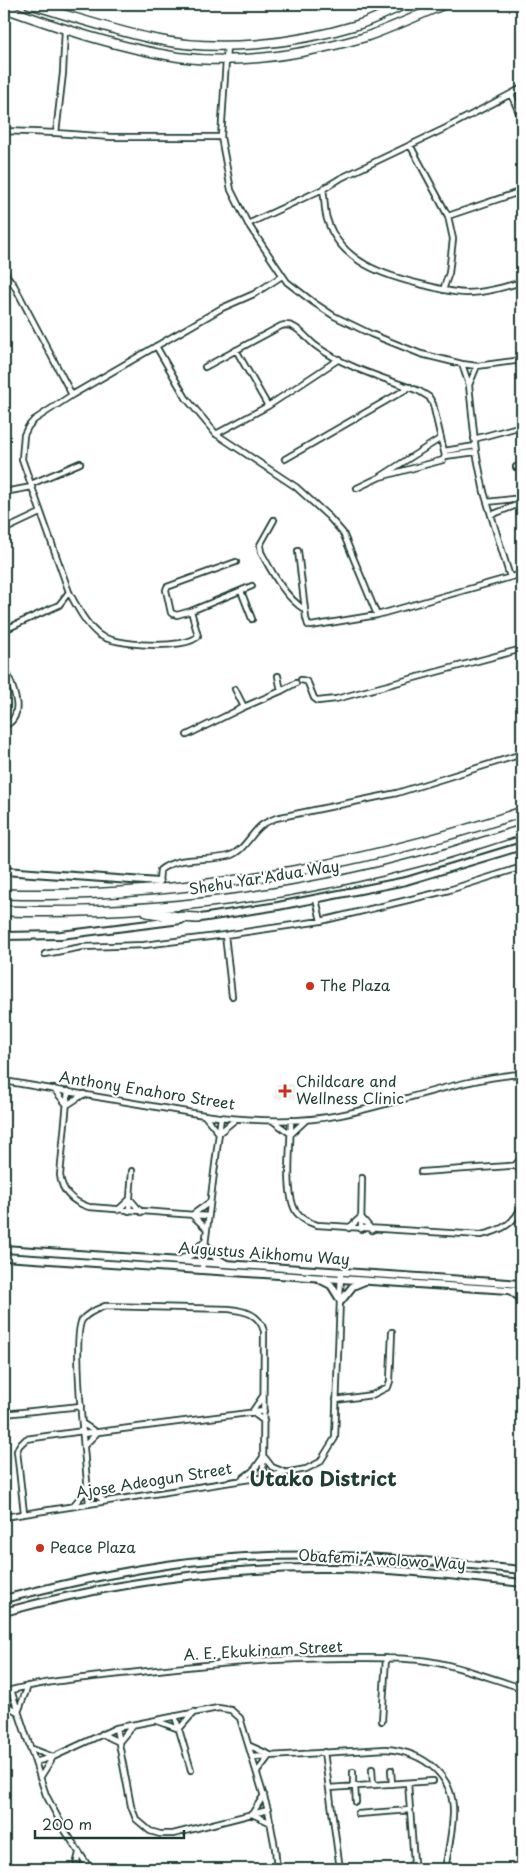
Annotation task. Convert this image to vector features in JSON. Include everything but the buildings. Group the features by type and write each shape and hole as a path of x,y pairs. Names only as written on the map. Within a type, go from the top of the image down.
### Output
{"highway":[{"name":"Shehu Yar'Adua Way","path":"4,894 105,893 205,884 308,867 355,857 444,836 522,812"},
{"name":"Shehu Yar'Adua Way","path":"4,911 119,909 221,900 324,883 421,861 522,831"},
{"path":"159,882 205,884"},
{"path":"119,909 198,918"}],"main road":[{"path":"29,4 155,39 226,45 285,41 325,33 360,24 406,4"},
{"path":"6,10 133,49 180,57 226,60 317,49 354,40 446,4"}],"street":[{"path":"56,132 64,73 65,28"},
{"path":"226,45 221,137 233,197 282,276 313,302 334,316 355,327 421,354 477,366 522,360"},
{"path":"248,224 446,128 522,88"},
{"path":"511,94 522,120"},
{"path":"4,131 56,132 110,137 221,137"},
{"path":"410,145 448,216 453,239 449,273 443,290"},
{"path":"323,189 327,219 335,236 347,251 372,269 443,290 466,293 522,282"},
{"path":"448,216 522,191"},
{"path":"4,272 14,285 72,395"},
{"path":"191,611 198,636 188,642 154,645 129,644 111,640 98,634 80,612 69,592 22,459 24,435 34,420 72,395 222,308 254,294 282,276"},
{"path":"205,367 286,324 297,329 316,346 339,359 410,387 429,397 434,404 445,454 443,460 380,477"},
{"path":"156,346 186,398 216,434 296,487 329,517 343,533 377,615"},
{"path":"236,350 268,406"},
{"path":"216,434 268,406 339,359"},
{"path":"462,364 469,385 475,446 487,502 510,577"},
{"path":"469,385 477,366"},
{"path":"285,460 410,387"},
{"path":"474,438 522,426"},
{"path":"357,488 380,477 441,438"},
{"path":"445,454 475,446"},
{"path":"445,454 476,452"},
{"path":"4,492 24,490 80,463"},
{"path":"516,467 522,466"},
{"path":"487,502 521,501"},
{"path":"521,501 522,511"},
{"path":"491,515 521,501"},
{"path":"4,530 40,514"},
{"path":"274,520 260,546 261,552 282,588 294,602 305,610"},
{"path":"298,551 305,610 308,625 311,626 377,615 522,574"},
{"path":"236,562 167,587 171,613 177,615 191,611 252,586"},
{"path":"241,591 252,619"},
{"path":"4,630 59,605 69,592"},
{"path":"187,735 298,682 308,683 311,694 318,701 336,699 522,649"},
{"path":"4,665 16,700 14,717 4,726"},
{"path":"278,676 281,691"},
{"path":"235,689 244,707"},
{"path":"4,871 159,882 160,870 168,864 177,861 229,856 241,849 261,826 276,818 398,793 522,754"},
{"path":"4,936 61,935 198,918 316,898 406,880 522,846"},
{"path":"45,954 82,947 144,945 321,921 449,890 522,868"},
{"path":"316,898 321,921"},
{"path":"224,935 232,996"},
{"name":"Anthony Enahoro Street","path":"4,1081 204,1115 272,1120 306,1120 339,1116 488,1078 522,1074"},
{"path":"54,1089 67,1105"},
{"path":"68,1091 60,1175 65,1192 79,1204 89,1207 208,1216"},
{"path":"67,1105 84,1094"},
{"path":"204,1115 218,1133"},
{"path":"202,1266 221,1117"},
{"path":"218,1133 237,1118"},
{"path":"272,1120 291,1134"},
{"path":"292,1120 290,1190 292,1204 305,1221 317,1225 372,1230 481,1235 496,1232 508,1226 518,1215 522,1205"},
{"path":"291,1134 306,1120"},
{"path":"515,1165 522,1158"},
{"path":"421,1172 522,1164"},
{"path":"515,1165 522,1172"},
{"path":"129,1211 132,1171"},
{"path":"361,1229 362,1178"},
{"path":"118,1210 130,1199"},
{"path":"130,1199 140,1212"},
{"path":"192,1215 210,1202"},
{"path":"192,1215 206,1228"},
{"path":"349,1228 361,1217"},
{"path":"361,1217 372,1230"},
{"path":"176,1260 192,1254 204,1243"},
{"path":"204,1243 216,1258 229,1264"},
{"name":"Augustus Aikhomu Way","path":"4,1250 176,1260 202,1266 229,1264 342,1275 507,1286 522,1291"},
{"name":"Augustus Aikhomu Way","path":"4,1257 202,1266 313,1276 342,1275 369,1280 507,1286 522,1284"},
{"name":"Ajose Adeogun Street","path":"4,1517 264,1477 306,1469 320,1462 331,1448 335,1438 342,1275"},
{"path":"313,1276 331,1285 341,1301 353,1286 369,1280"},
{"path":"522,1277 507,1286 522,1299"},
{"path":"89,1504 82,1423 78,1333 82,1320 92,1311 105,1306 228,1309 244,1311 255,1316 262,1324 264,1330 264,1477"},
{"path":"336,1400 372,1395 388,1387 390,1381 392,1332"},
{"path":"252,1412 264,1394"},
{"path":"4,1414 81,1406"},
{"path":"24,1513 17,1451 26,1439 97,1433 264,1411"},
{"path":"252,1412 264,1421"},
{"path":"82,1423 97,1433"},
{"path":"84,1446 97,1433"},
{"path":"264,1456 272,1467 285,1473"},
{"path":"240,1481 254,1470 264,1456"},
{"path":"88,1488 104,1501"},
{"path":"73,1506 88,1488"},
{"name":"Obafemi Awolowo Way","path":"4,1599 104,1575 220,1558 368,1557 522,1569"},
{"name":"Obafemi Awolowo Way","path":"4,1612 56,1598 127,1584 176,1576 258,1569 374,1569 522,1583"},
{"name":"A. E. Ekukinam Street","path":"4,1692 28,1686 84,1678 217,1664 314,1658 418,1660 445,1664 522,1688"},
{"path":"382,1721 386,1658"},
{"path":"18,1712 28,1686"},
{"path":"11,1690 51,1806 87,1868"},
{"path":"4,1704 18,1712"},
{"path":"35,1762 53,1757 116,1728 194,1712 226,1708 237,1714 240,1718 250,1746 268,1810 277,1869"},
{"path":"179,1729 194,1712"},
{"path":"174,1716 191,1770"},
{"path":"156,1720 179,1729"},
{"path":"119,1742 134,1724"},
{"path":"116,1728 131,1806 136,1819 150,1831 160,1834 173,1834 268,1810"},
{"path":"102,1734 119,1742"},
{"path":"250,1746 270,1756"},
{"path":"30,1748 53,1757"},
{"path":"253,1757 386,1749 398,1750 419,1757 433,1766 448,1786 452,1797 453,1815 445,1869"},
{"path":"324,1752 340,1869"},
{"path":"257,1772 270,1756"},
{"path":"40,1778 53,1757"},
{"path":"372,1770 373,1785"},
{"path":"391,1770 392,1784"},
{"path":"352,1772 356,1802"},
{"path":"328,1788 433,1781"},
{"path":"397,1869 410,1867 414,1862 408,1783"},
{"path":"252,1814 264,1796"},
{"path":"358,1814 410,1810"},
{"path":"252,1814 271,1824"},
{"path":"75,1869 79,1853"}],"shaded area":[{"name":"Childcare and Wellness Clinic","path":"276,1084 294,1084 295,1099 274,1099"}],"place":[{"name":"The Plaza","path":"310,986"},
{"name":"Childcare and Wellness Clinic","path":"285,1091"},
{"name":"Peace Plaza","path":"40,1548"}],"district":[{"name":"Utako District","path":"323,1479"}]}
